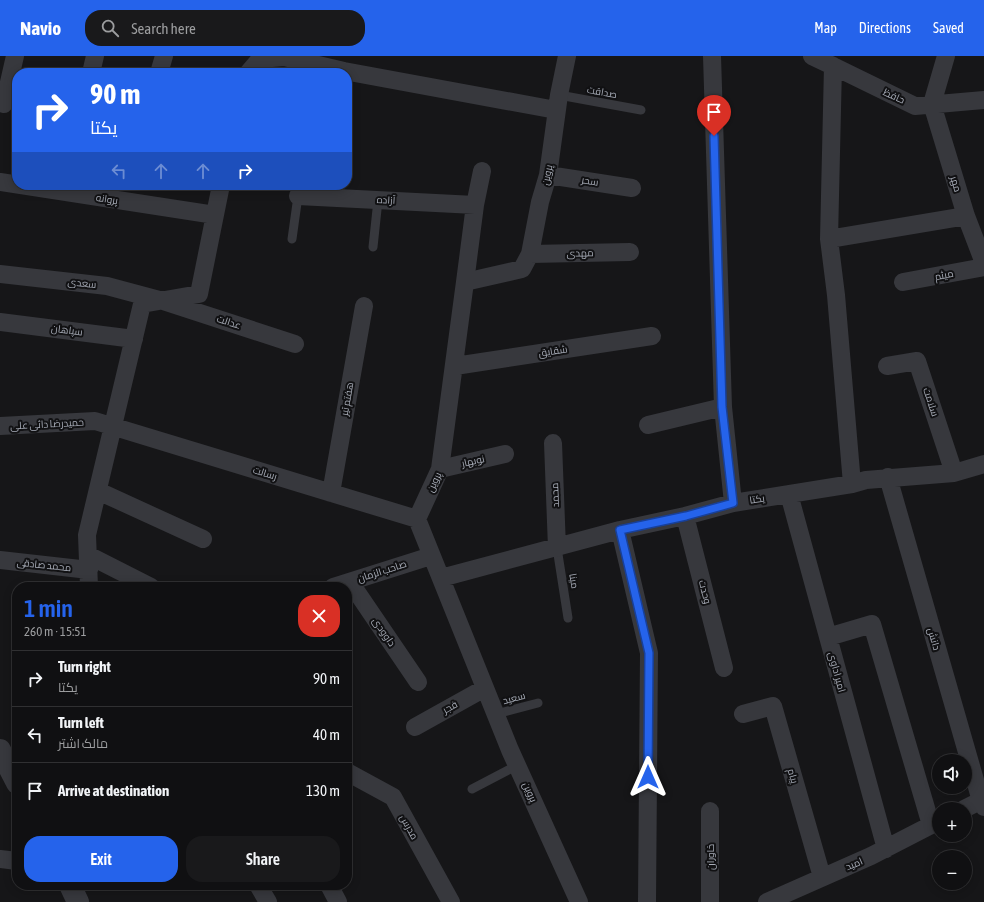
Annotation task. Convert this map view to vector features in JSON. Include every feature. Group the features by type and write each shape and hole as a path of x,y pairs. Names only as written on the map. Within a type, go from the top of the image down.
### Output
{"street":[{"path":"12,68 15,56"},
{"path":"92,68 95,56"},
{"path":"160,68 164,56"},
{"path":"252,68 260,59 284,56 326,61 339,68"},
{"name":"پروین","path":"567,56 557,103 548,175 540,202 530,254 522,270 465,282 455,366 440,469 417,519 496,714 580,902"},
{"path":"712,56 722,407 733,503"},
{"name":"حافظ","path":"812,56 915,106 984,100"},
{"path":"932,104 946,56"},
{"path":"833,66 829,239 836,295 852,484"},
{"path":"0,103 4,104 12,69"},
{"path":"352,72 557,103"},
{"name":"مهر","path":"932,104 966,216 984,262"},
{"path":"465,282 475,205 482,171"},
{"name":"سحر","path":"548,175 632,188"},
{"name":"پروانه","path":"0,182 12,184"},
{"name":"پروانه","path":"52,190 214,215"},
{"path":"132,582 89,571 88,535 142,304 199,294 220,190"},
{"name":"آزاده","path":"298,196 475,205"},
{"path":"829,239 966,216"},
{"name":"مهدی","path":"530,254 630,252"},
{"name":"میثم","path":"903,282 984,267"},
{"name":"سعدی","path":"0,274 107,286 163,300"},
{"name":"عدالت","path":"163,300 295,344"},
{"name":"هفتم تیر","path":"330,493 364,306"},
{"name":"سپاهان","path":"0,322 134,339"},
{"name":"شقایق","path":"455,366 652,336"},
{"name":"سلامت","path":"887,366 917,361 954,473"},
{"path":"648,425 722,407"},
{"name":"رسالت","path":"95,421 417,519"},
{"name":"حمیدرضا دائی علی","path":"0,426 95,421"},
{"name":"محمد","path":"553,443 557,548"},
{"name":"نوبهار","path":"440,469 505,454"},
{"name":"یکتا","path":"441,578 620,530 686,516 733,503 888,477 954,473 984,464"},
{"name":"دانش","path":"888,477 983,802"},
{"path":"98,491 203,539"},
{"name":"امیر اداوی","path":"789,494 886,849"},
{"name":"وحدت","path":"686,516 724,668"},
{"path":"620,530 649,653 647,902"},
{"name":"صاحب الزمان","path":"347,582 431,556"},
{"name":"محمد صادقی","path":"0,560 89,571"},
{"name":"داوودی","path":"352,598 418,682"},
{"path":"828,637 872,624 932,814"},
{"name":"فجر","path":"415,727 485,688"},
{"name":"پیام","path":"743,714 773,706 822,877"},
{"path":"0,750 12,773"},
{"name":"مدرس","path":"353,775 393,797 451,902"},
{"path":"972,806 983,802"},
{"name":"خاوران","path":"710,811 710,902"},
{"name":"امید","path":"767,902 886,849 932,825"},
{"path":"0,859 12,861"},
{"path":"72,890 78,902"},
{"path":"261,890 268,902"},
{"path":"332,890 338,902"}],"lane":[{"name":"صداقت","path":"557,103 641,110"},
{"path":"292,238 298,196"},
{"path":"373,247 378,200"},
{"name":"مینا","path":"557,548 568,618"},
{"name":"سعید","path":"496,714 538,703"},
{"path":"472,788 518,765"}],"route":[{"path":"648,777 649,653 620,530 686,516 733,503 722,407 714,136"}]}
